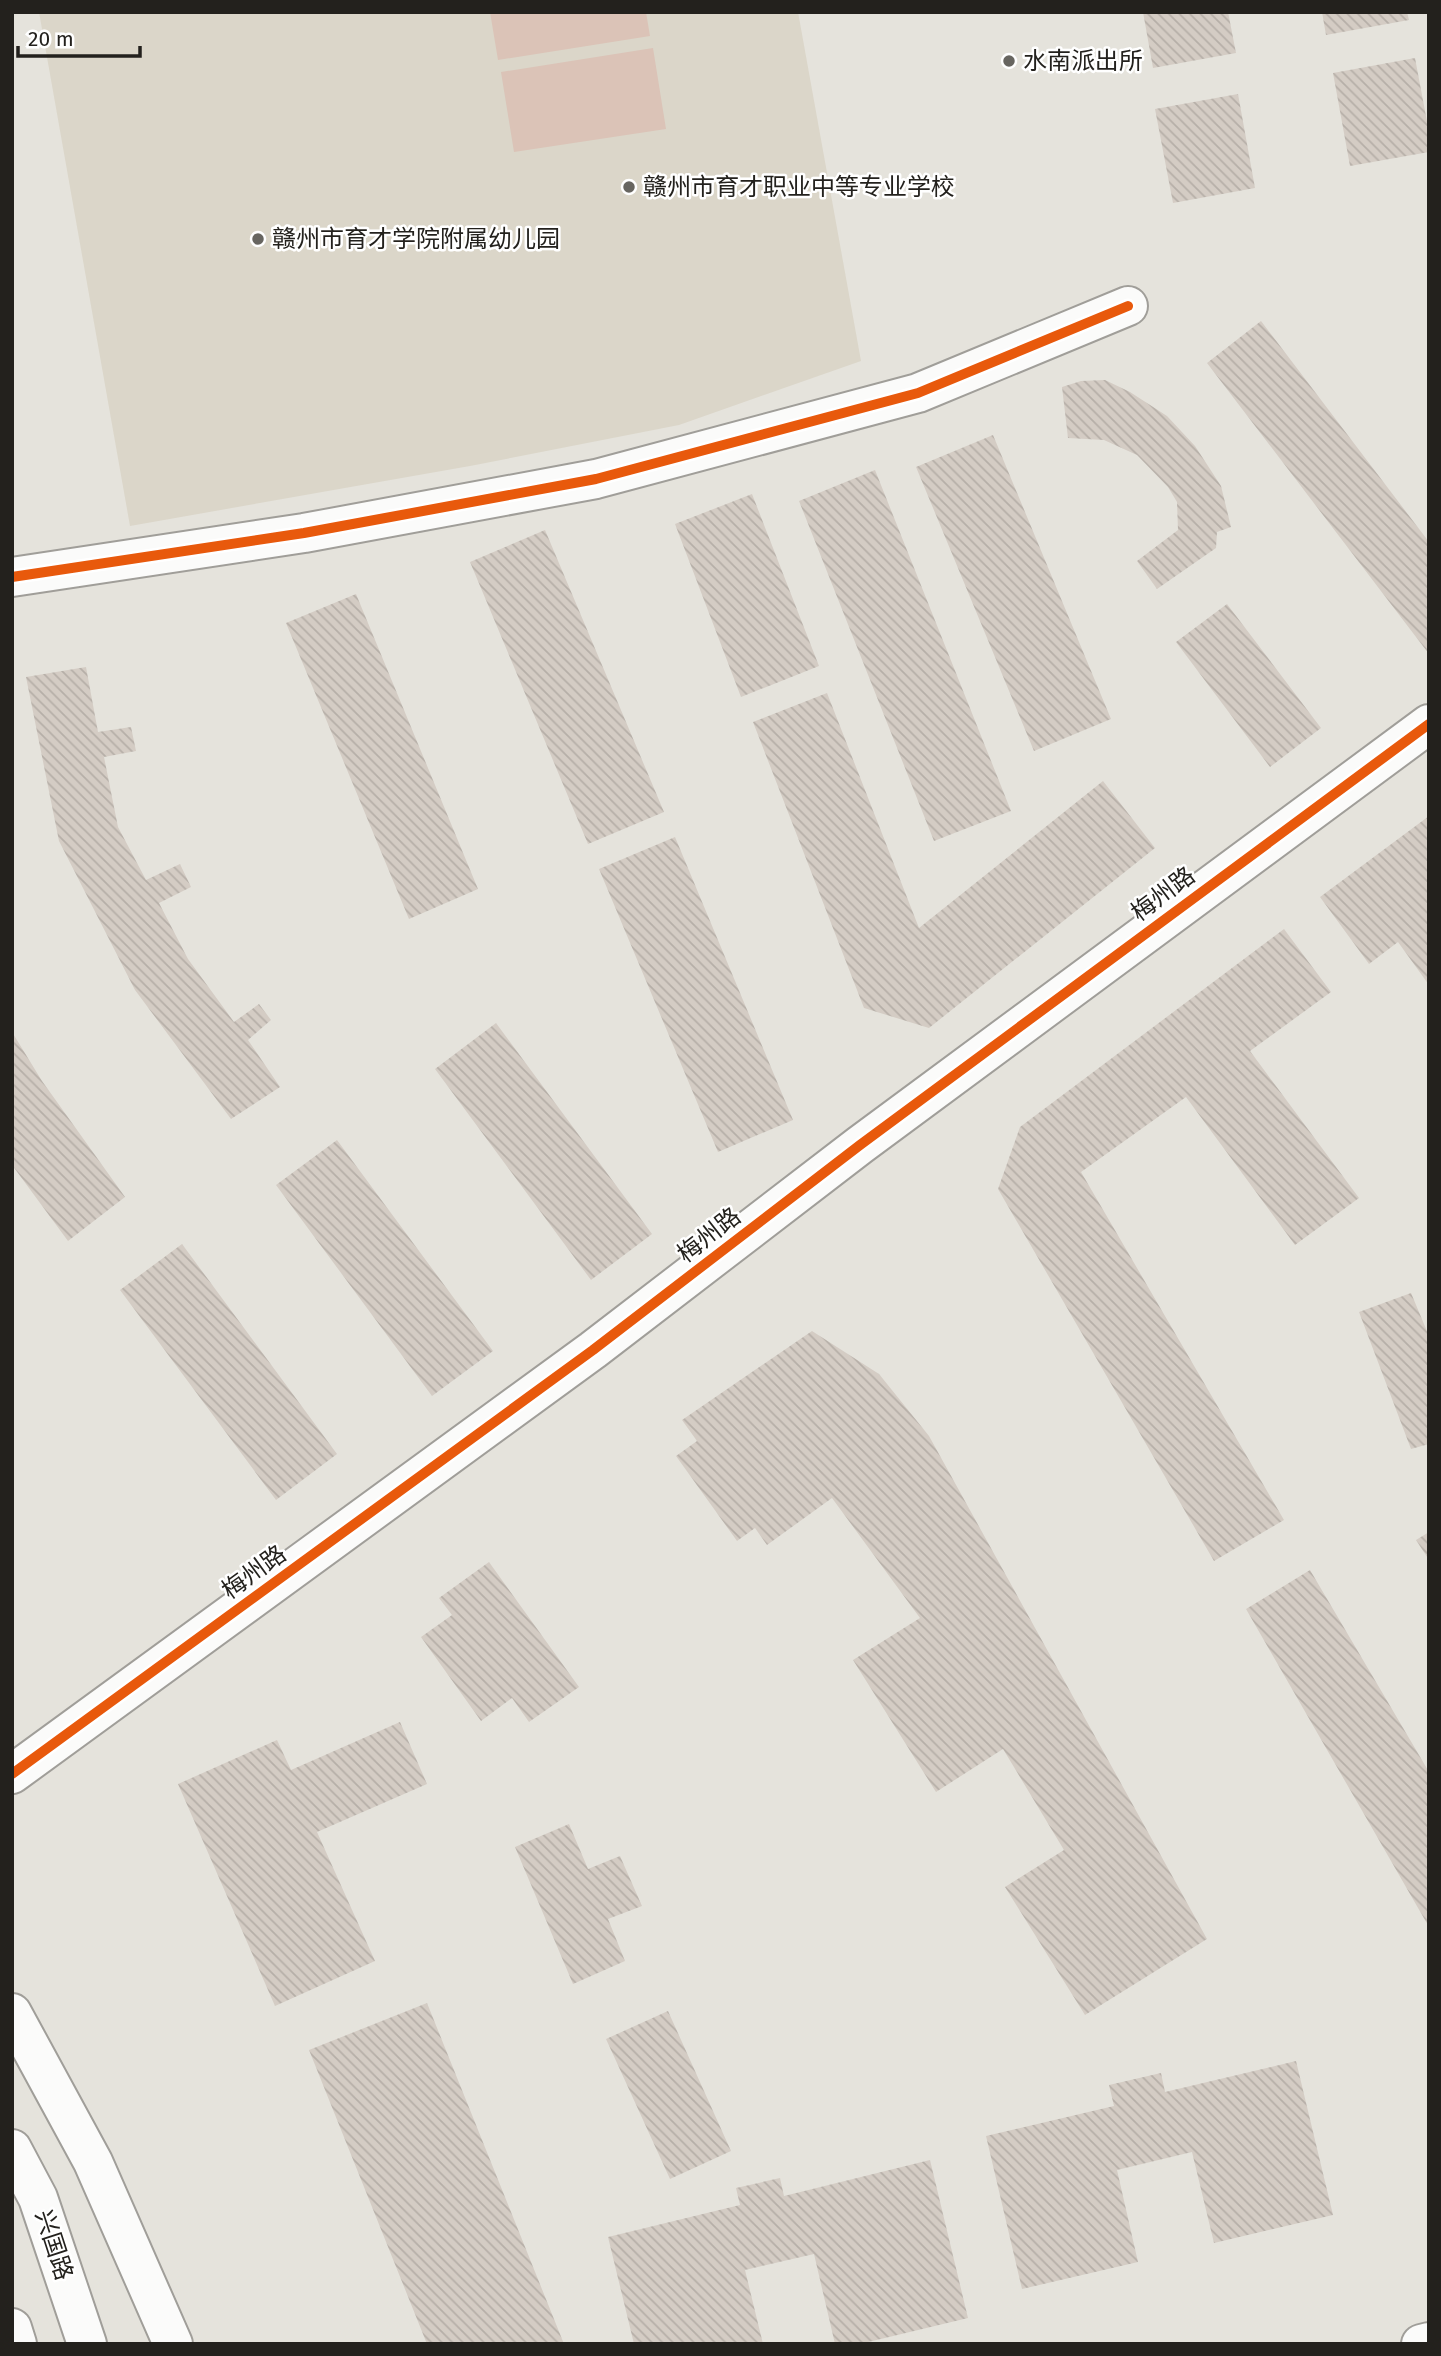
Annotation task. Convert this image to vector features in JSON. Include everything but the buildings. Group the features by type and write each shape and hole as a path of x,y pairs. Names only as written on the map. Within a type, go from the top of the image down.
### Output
{"street":[{"path":"12,577 304,533 596,479 918,393 1128,306"},
{"name":"梅州路","path":"12,1774 593,1350 860,1145 1429,724"},
{"path":"12,2013 93,2162 173,2344"},
{"name":"兴国路","path":"12,2149 38,2198 87,2344"},
{"path":"12,2328 17,2344"},
{"path":"1421,2344 1429,2342"}],"shaded area":[{"path":"39,12 798,12 861,361 679,425 470,466 130,526"},
{"path":"490,12 646,12 650,36 498,60"},
{"path":"653,48 666,129 514,152 501,72"}],"cycle path":[{"path":"12,577 304,533 596,479 918,393 1128,306"},
{"path":"12,1774 593,1350 860,1145 1429,724"}],"place":[{"name":"水南派出所","path":"1009,61"},
{"name":"赣州市育才职业中等专业学校","path":"629,187"},
{"name":"赣州市育才学院附属幼儿园","path":"258,239"}]}
